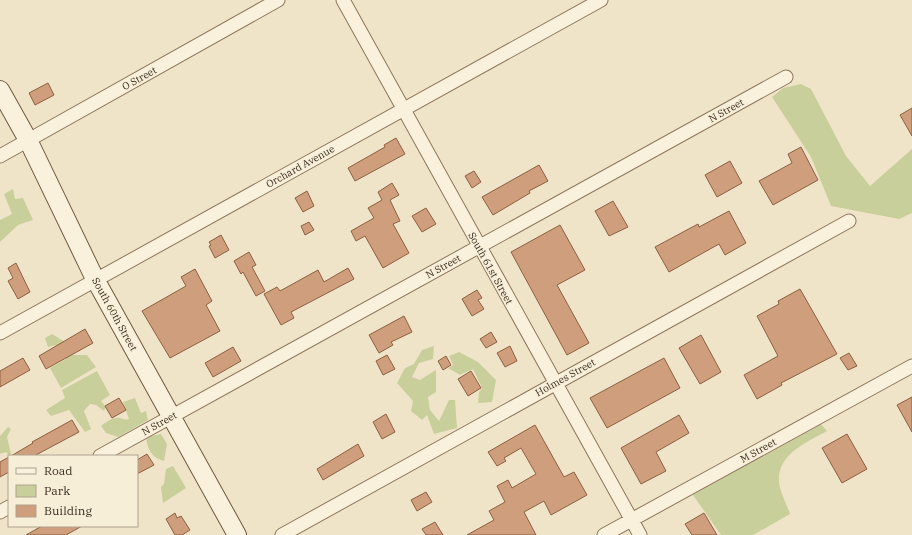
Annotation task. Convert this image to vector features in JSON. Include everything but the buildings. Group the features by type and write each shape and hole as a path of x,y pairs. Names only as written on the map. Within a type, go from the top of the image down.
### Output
{"main road":[{"name":"South 60th Street","path":"0,90 28,140 95,279 237,535"}],"street":[{"name":"O Street","path":"0,156 278,0"},
{"name":"South 61st Street","path":"343,0 640,535"},
{"name":"Orchard Avenue","path":"0,333 601,0"},
{"name":"N Street","path":"102,455 786,77"},
{"name":"Holmes Street","path":"282,535 849,221"},
{"name":"M Street","path":"604,535 912,366"}],"green space":[{"path":"801,84 811,89 846,156 870,186 912,149 912,213 899,219 831,206 811,157 772,97 783,88"},
{"path":"13,189 15,199 23,198 33,220 18,225 0,242 0,220 12,214 4,194"},
{"path":"52,334 65,342 73,355 87,355 96,367 61,388 50,368 66,359 57,345 48,347 45,338"},
{"path":"434,346 433,359 419,363 412,377 420,380 436,370 436,392 428,397 430,410 439,421 449,400 455,400 457,428 434,434 427,415 422,420 411,411 413,401 397,383 405,368 414,364 422,350"},
{"path":"459,352 478,362 496,380 492,402 478,403 479,392 482,388 473,369 460,375 448,368 453,365 449,356"},
{"path":"97,371 110,395 101,401 106,407 104,411 96,405 90,404 84,411 91,429 85,432 69,410 51,416 46,410 65,398 62,390"},
{"path":"135,398 141,413 146,411 148,420 118,437 106,433 101,426 108,421 118,418 126,420 129,419 123,402"},
{"path":"821,424 827,431 794,450 783,464 780,472 779,482 790,514 753,535 721,535 693,495"},
{"path":"8,427 11,429 7,437 11,454 9,455 6,452 0,454 0,436"},
{"path":"161,434 167,444 164,461 153,455 148,446 146,437"},
{"path":"173,466 186,488 163,503 161,487 164,484 166,469"}]}
